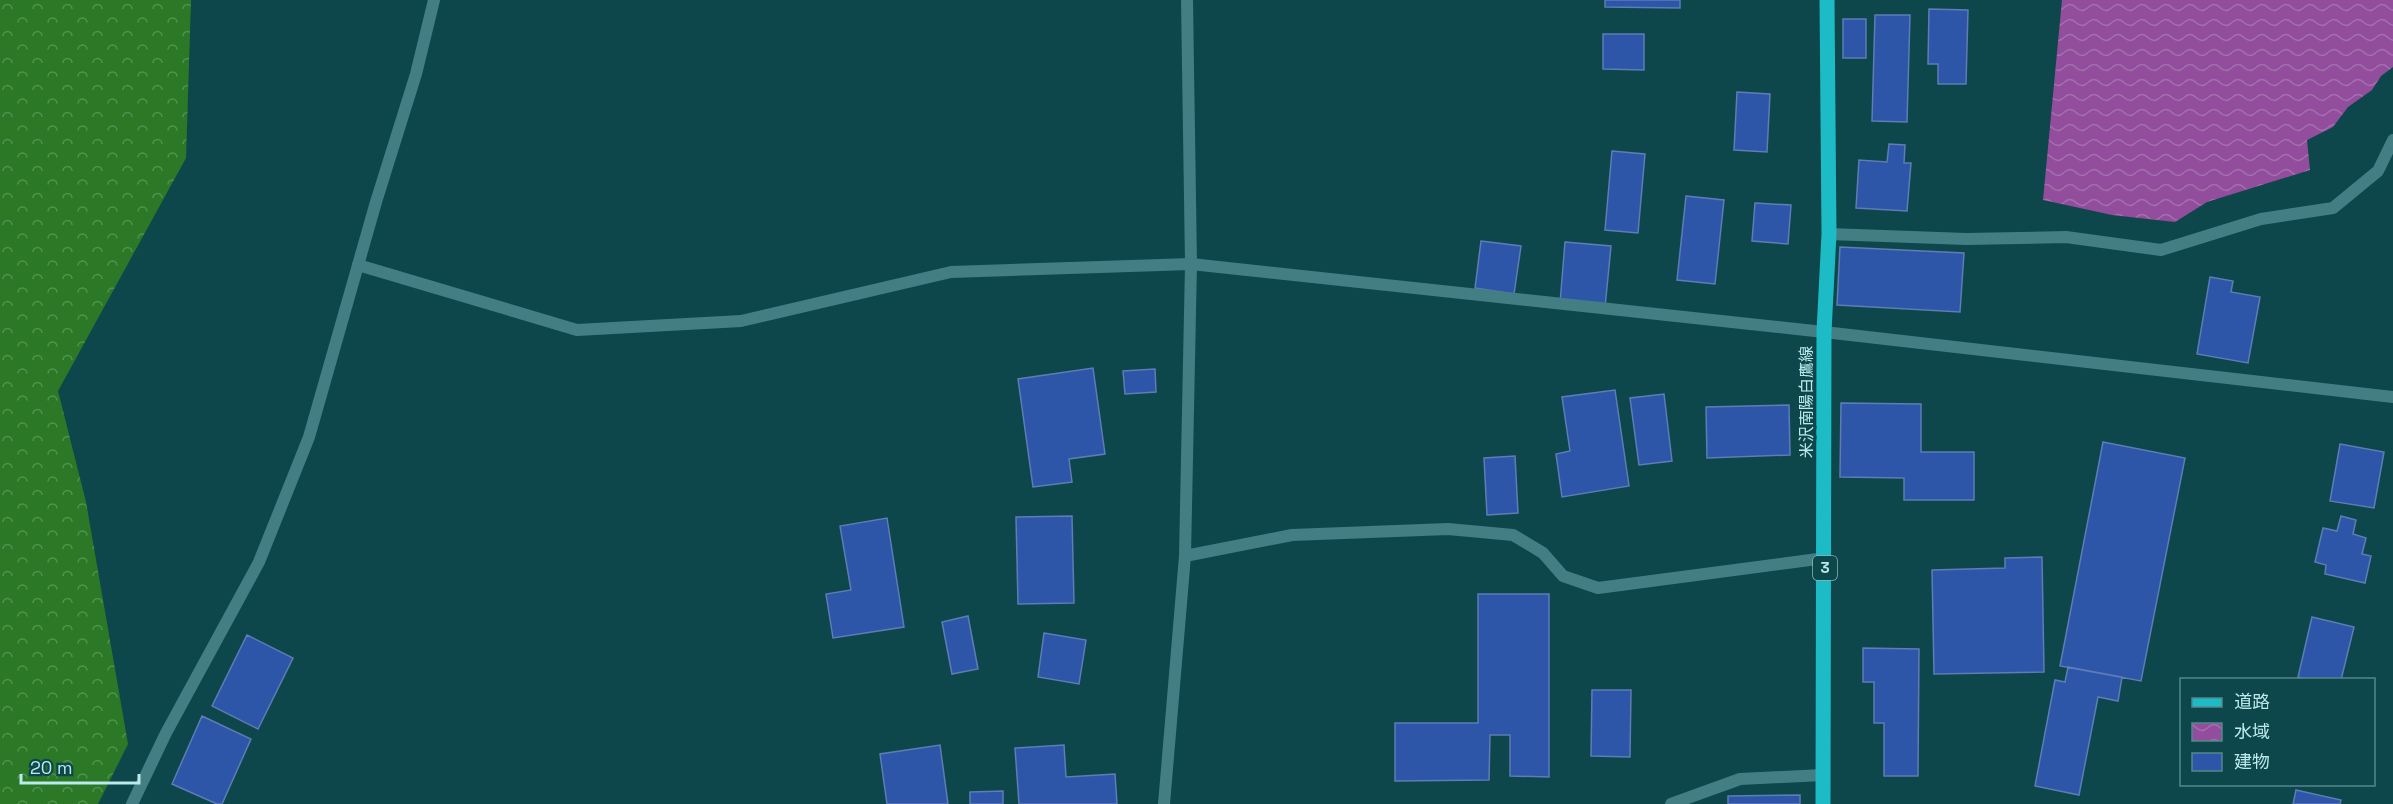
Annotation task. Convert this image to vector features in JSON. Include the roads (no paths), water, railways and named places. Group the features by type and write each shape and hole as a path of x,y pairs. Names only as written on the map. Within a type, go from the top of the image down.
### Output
{"main road":[{"name":"米沢南陽白鷹線","path":"1823,804 1824,332 1829,234 1827,0"}],"street":[{"path":"132,804 166,734 259,562 309,436 416,74 434,0"},
{"path":"1164,804 1185,556 1191,264 1187,0"},
{"path":"1829,234 1966,239 2066,237 2162,250 2261,219 2334,208 2378,171 2393,140"},
{"path":"358,265 577,330 741,321 951,272 1191,264 1824,332 2393,397"},
{"path":"1185,556 1292,535 1448,529 1513,535 1543,554 1563,576 1598,588 1825,558"},
{"path":"1671,804 1740,779 1823,775"}],"water":[{"path":"2062,0 2393,0 2393,67 2381,76 2372,90 2348,107 2333,127 2307,140 2310,170 2207,202 2175,222 2112,215 2043,200"}]}
